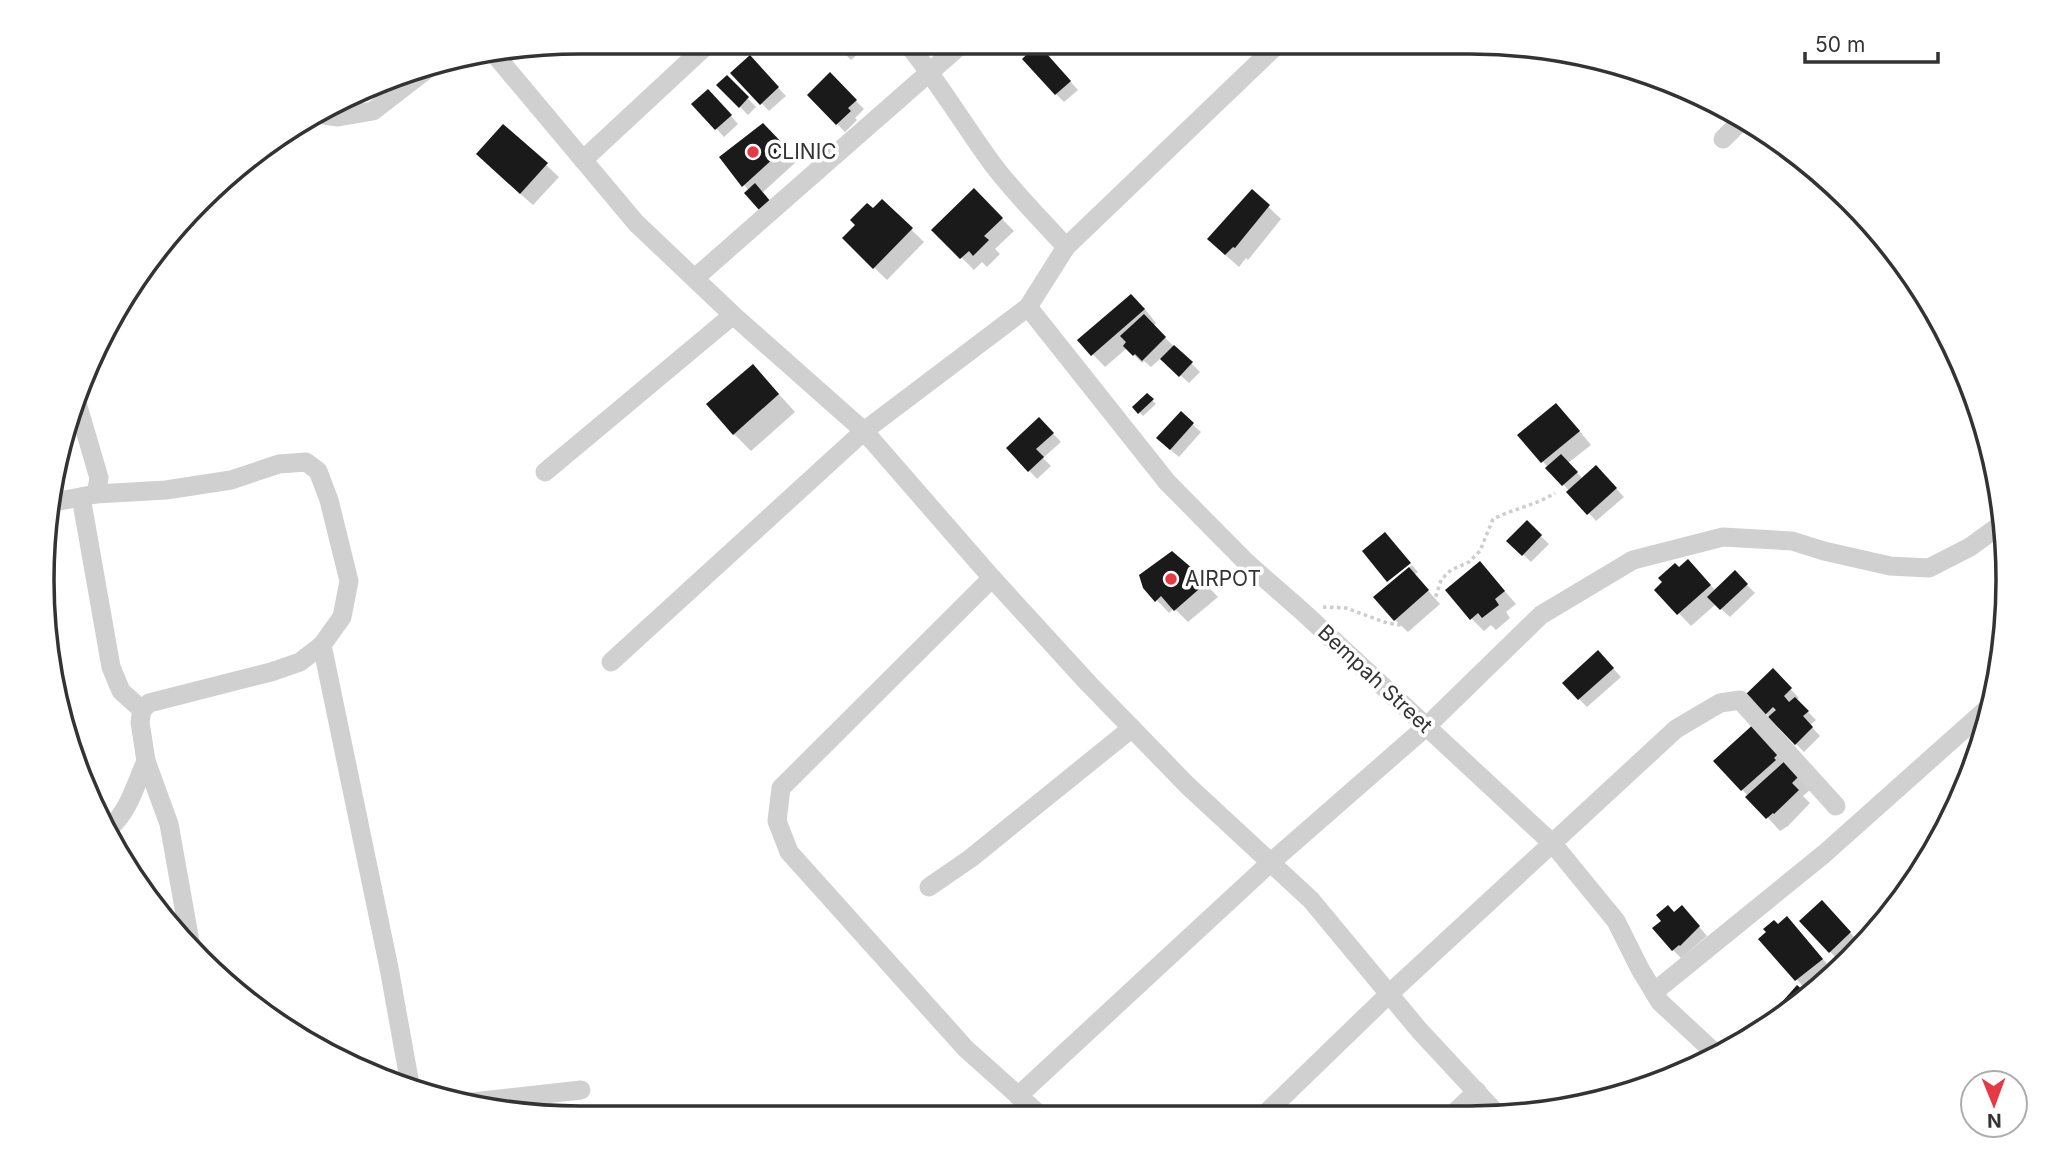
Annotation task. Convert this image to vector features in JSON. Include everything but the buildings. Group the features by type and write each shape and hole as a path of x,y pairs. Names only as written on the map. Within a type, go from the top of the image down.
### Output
{"street":[{"path":"583,160 697,54"},
{"path":"916,54 993,165 1066,247"},
{"path":"695,278 950,54"},
{"path":"611,662 864,431 1028,307 1066,247 1268,54"},
{"path":"500,61 636,223 733,315 864,431 992,578 1132,728 1187,785 1311,900 1389,994 1489,1105"},
{"path":"333,116 373,111 410,82"},
{"path":"1723,139 1735,127"},
{"name":"Bempah Street","path":"1028,307 1167,482 1246,562 1553,844 1616,921 1660,1002 1710,1048"},
{"path":"545,472 733,315"},
{"path":"81,415 99,478 88,496 111,667 121,691 142,710"},
{"path":"60,501 88,496 134,494 231,480 279,464 306,462 318,471 329,500 349,581 342,617 322,645 300,662 290,666 149,703 142,710 140,722 146,761 169,824 188,930"},
{"path":"1018,1096 1270,863 1427,726 1541,615 1633,560 1723,537 1792,541 1890,566 1929,568 1970,547 1993,530"},
{"path":"992,578 781,788 777,821 789,852 966,1049 1030,1106"},
{"path":"322,645 389,968 409,1077"},
{"path":"1273,1106 1389,994 1676,729 1720,703 1740,700 1836,806"},
{"path":"1654,992 1824,854 1978,717"},
{"path":"929,887 971,858 1132,728"},
{"path":"114,824 125,808 146,761"},
{"path":"498,1099 581,1090"},
{"path":"1461,1106 1476,1091"}],"path":[{"path":"1315,606 1346,608 1387,623 1401,625 1435,599 1441,580 1451,570 1469,562 1480,551 1493,519 1512,509 1542,501 1555,493"}],"place":[{"name":"CLINIC","path":"753,152"},
{"name":"AIRPOT","path":"1171,579"}]}
